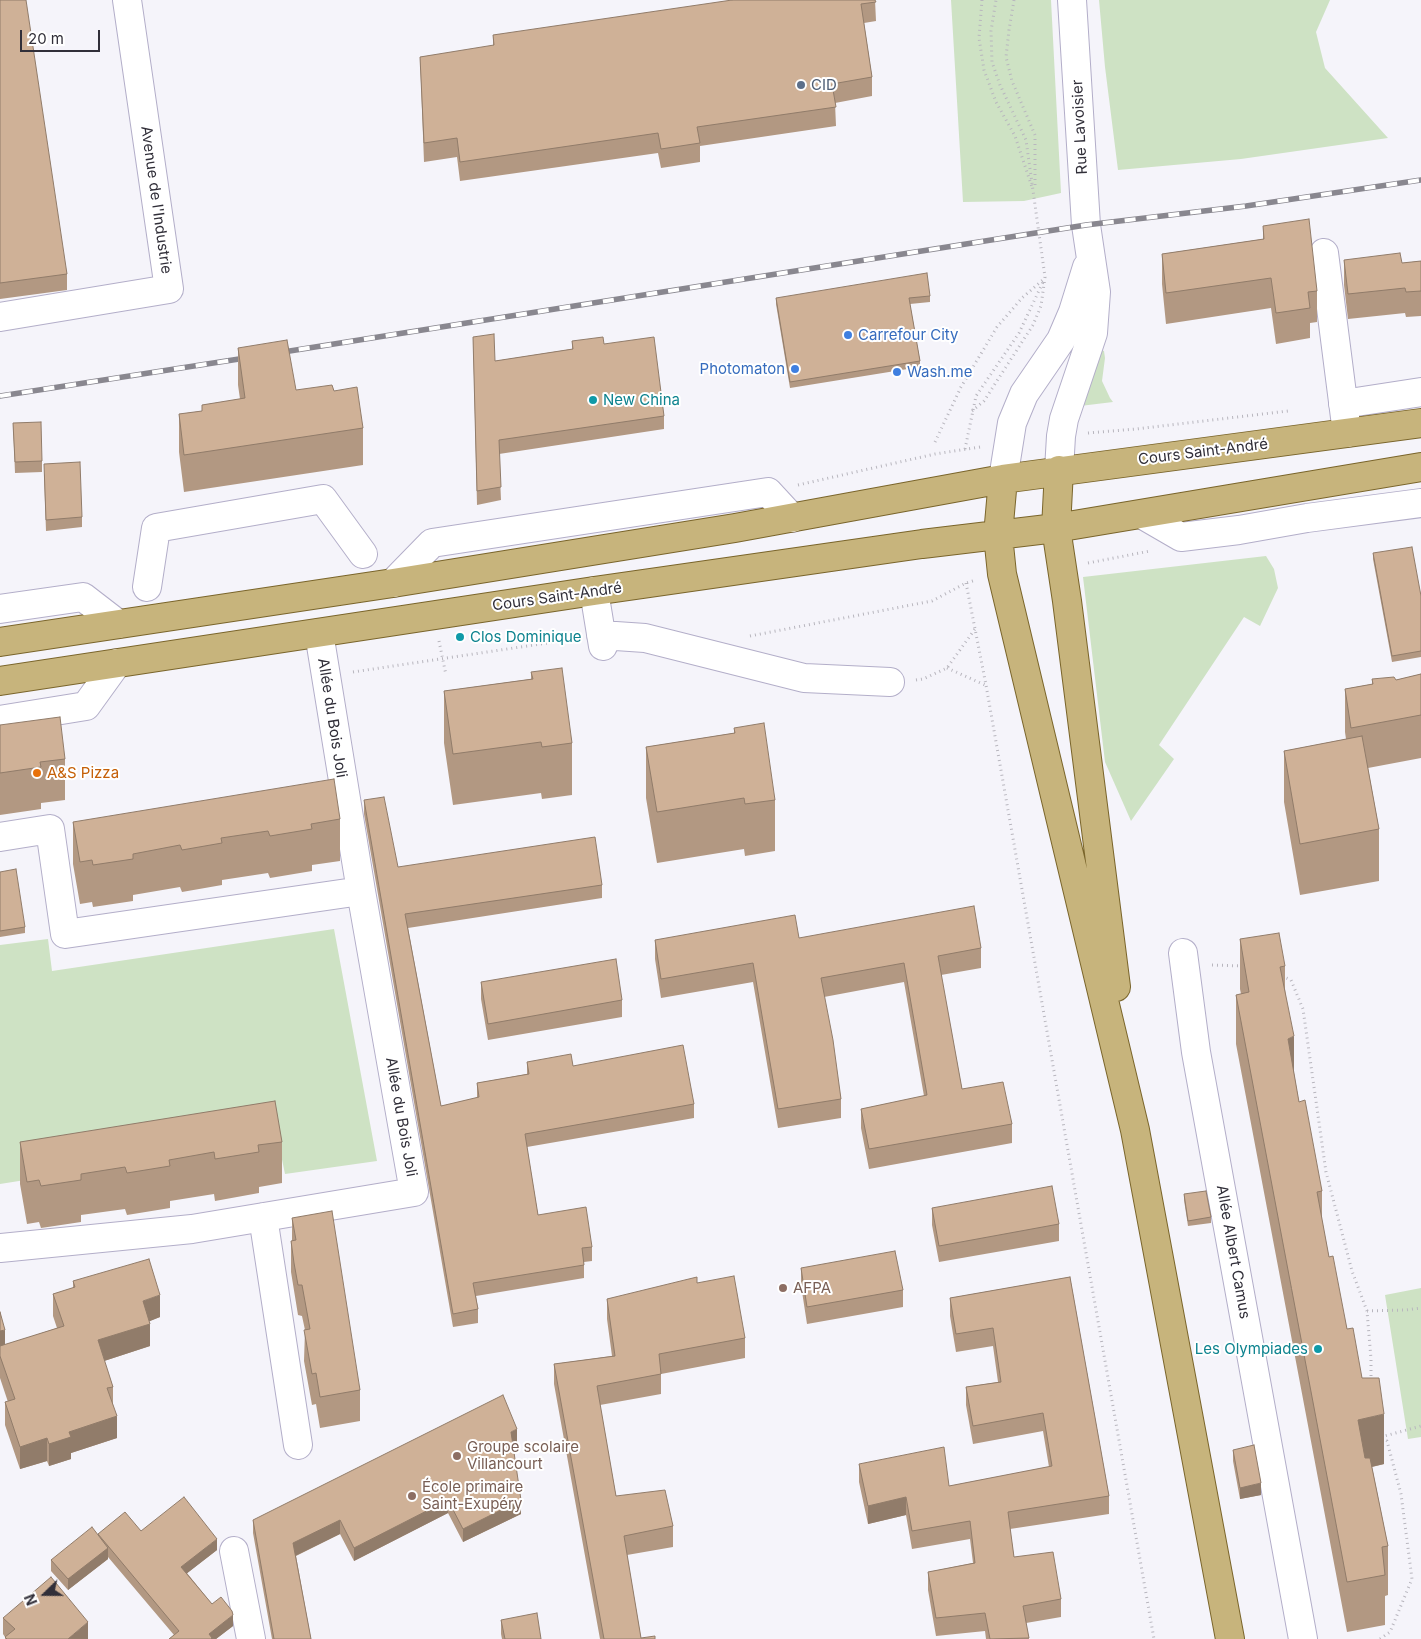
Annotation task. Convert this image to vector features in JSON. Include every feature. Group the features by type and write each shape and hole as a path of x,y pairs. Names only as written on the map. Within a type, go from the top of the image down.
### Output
{"main road":[{"name":"Cours Saint-André","path":"0,642 393,583 792,518 1059,470 1421,423"},
{"name":"Cours Saint-André","path":"0,681 594,591 922,544 1056,528 1143,515 1421,467"},
{"path":"1059,470 1056,528 1135,1130"},
{"path":"1003,479 998,535 1002,574 1135,1130 1230,1639"}],"street":[{"name":"Avenue de l'Industrie","path":"0,317 169,289 126,0"},
{"name":"Rue Lavoisier","path":"1059,470 1064,419 1093,333 1096,292 1086,225 1072,0"},
{"path":"1324,253 1347,433"},
{"name":"Rue Lavoisier","path":"1003,479 1012,423 1024,394 1061,340 1073,312 1091,254"},
{"path":"1343,404 1421,392"},
{"path":"393,583 432,543 768,492 792,518"},
{"path":"147,587 156,528 323,500 362,554"},
{"path":"1143,515 1181,537 1421,503"},
{"path":"594,591 602,640 645,638 804,678 890,682"},
{"path":"0,609 83,597 118,624"},
{"name":"Allée du Bois Joli","path":"0,1248 192,1229 414,1192 361,891 319,633"},
{"path":"0,720 86,706 117,663"},
{"path":"0,837 50,829 65,934 361,891"},
{"name":"Allée Albert Camus","path":"1184,959 1196,1052 1303,1639"},
{"path":"263,1217 298,1445"},
{"path":"234,1550 251,1639"}],"path":[{"path":"982,0 980,38 984,70 996,102 1015,136 1035,197"},
{"path":"972,411 984,401 1033,325 1041,306 1045,278 1026,140 1000,85 992,62 991,31 996,0"},
{"path":"1014,0 1008,30 1006,58 1012,81 1035,135 1035,197"},
{"path":"965,449 976,396 1026,319 1045,278"},
{"path":"935,442 961,388 997,327 1022,298 1045,278"},
{"path":"966,583 986,685 1154,1639"},
{"path":"890,682 923,679 947,668 975,629"},
{"path":"439,640 446,675"},
{"path":"947,668 986,685"},
{"path":"1184,959 1250,966"},
{"path":"1275,973 1291,980 1303,1009 1326,1172 1352,1271 1367,1311 1371,1386"},
{"path":"1367,1311 1421,1308"},
{"path":"1380,1438 1421,1426"},
{"path":"1377,1430 1380,1438 1387,1441 1401,1494 1412,1579 1390,1632 1380,1639"}],"green space":[{"path":"951,0 1051,0 1061,193 1024,201 963,202"},
{"path":"1099,0 1330,0 1316,32 1325,68 1388,138 1241,159 1118,170"},
{"path":"1101,350 1104,351 1105,358 1102,381 1113,402 1080,406"},
{"path":"1266,556 1274,569 1278,588 1260,626 1244,617 1159,745 1174,759 1131,821 1105,762 1083,577"},
{"path":"334,929 377,1161 285,1174 278,1140 0,1184 0,945 48,939 52,971"},
{"path":"1421,1288 1421,1437 1408,1439 1385,1295"}],"building":[{"path":"0,0 26,0 67,274 0,283"},
{"path":"732,0 875,0 876,2 861,4 872,77 832,84 836,107 697,127 700,143 661,149 658,133 460,162 457,138 424,143 420,57 494,45 493,35"},
{"path":"1309,219 1317,291 1308,292 1310,308 1276,313 1271,278 1166,293 1162,254 1264,239 1263,226"},
{"path":"1400,253 1402,263 1421,261 1421,291 1406,292 1405,288 1348,294 1344,260"},
{"name":"Carrefour City","path":"927,273 930,296 909,298 920,361 790,382 776,298"},
{"path":"494,334 495,361 573,349 572,341 603,337 604,344 654,337 664,416 499,440 501,487 477,491 473,337"},
{"path":"287,340 296,390 332,385 334,391 357,387 363,428 184,455 179,414 202,411 202,405 245,398 238,348"},
{"path":"41,422 42,461 15,462 13,423"},
{"path":"80,462 82,517 46,520 44,464"},
{"path":"1412,547 1421,596 1421,651 1392,656 1373,553"},
{"path":"562,668 572,743 542,747 541,742 453,754 444,691 533,679 531,672"},
{"path":"1421,674 1421,715 1351,728 1345,689 1373,684 1372,679 1394,677 1396,680"},
{"path":"60,717 65,759 40,762 41,767 0,773 0,725"},
{"path":"764,723 775,800 745,804 744,798 657,812 646,747 735,733 734,728"},
{"path":"1362,736 1379,829 1300,844 1284,751"},
{"path":"334,779 340,819 311,824 312,829 270,836 268,831 221,838 222,843 182,850 180,845 133,854 133,859 93,865 92,860 80,862 73,822"},
{"path":"384,797 398,867 595,837 602,885 405,914 441,1106 479,1097 477,1083 529,1074 527,1062 571,1054 573,1066 683,1045 694,1104 525,1134 538,1215 586,1207 592,1247 582,1248 584,1265 473,1283 478,1309 453,1314 364,800"},
{"path":"16,869 25,927 0,931 0,872"},
{"path":"974,906 981,948 938,956 962,1089 1003,1082 1012,1124 869,1149 861,1109 927,1095 904,963 821,978 833,1040 841,1099 778,1109 753,963 661,979 655,940 795,915 799,938"},
{"name":"Les Olympiades","path":"1279,933 1285,966 1280,967 1294,1036 1288,1039 1299,1102 1305,1100 1322,1191 1317,1192 1329,1257 1333,1256 1347,1329 1353,1328 1362,1378 1379,1378 1384,1414 1358,1420 1365,1458 1370,1458 1388,1546 1382,1547 1385,1575 1347,1582 1236,995 1249,992 1240,939"},
{"path":"616,959 622,1000 488,1024 481,982"},
{"path":"275,1101 282,1142 258,1145 259,1152 215,1159 214,1152 169,1160 170,1166 127,1173 125,1167 81,1174 81,1180 41,1186 39,1180 27,1182 20,1142"},
{"path":"1052,1186 1059,1224 939,1246 932,1208"},
{"path":"1206,1191 1211,1217 1188,1221 1184,1194"},
{"path":"332,1211 360,1390 320,1397 316,1373 312,1374 304,1330 310,1329 302,1285 298,1285 294,1263 291,1241 296,1240 292,1218"},
{"path":"895,1251 903,1290 807,1307 801,1268"},
{"path":"149,1259 160,1295 143,1301 150,1324 98,1340 113,1387 107,1388 117,1416 69,1432 71,1437 49,1444 47,1438 20,1447 5,1402 15,1399 0,1356 0,1346 64,1326 53,1294 75,1287 73,1281"},
{"path":"734,1276 745,1338 659,1354 661,1374 597,1386 616,1496 665,1490 673,1526 624,1536 641,1638 655,1636 655,1639 604,1639 554,1364 615,1356 607,1299 697,1277 697,1283"},
{"path":"1070,1277 1109,1496 1008,1512 1014,1557 1053,1552 1061,1599 1023,1606 1029,1638 990,1639 985,1613 936,1618 928,1572 975,1563 970,1521 912,1531 906,1497 868,1506 859,1464 944,1447 949,1486 1052,1466 1043,1413 973,1426 966,1387 1001,1382 993,1328 956,1334 950,1298"},
{"path":"0,1312 5,1330 0,1331"},
{"path":"503,1395 517,1429 511,1432 521,1500 463,1529 448,1500 354,1548 340,1520 293,1543 311,1639 274,1639 253,1520"},
{"path":"1254,1445 1261,1483 1240,1488 1233,1450"},
{"path":"184,1497 217,1539 181,1567 212,1604 221,1597 233,1615 209,1634 211,1639 169,1639 179,1631 98,1534 125,1512 141,1531"},
{"path":"92,1527 108,1548 68,1579 51,1560"},
{"path":"51,1577 88,1622 68,1639 7,1639 5,1637 15,1629 3,1618"},
{"path":"537,1613 541,1639 505,1639 501,1620"}],"railway":[{"path":"277,353 1086,225 1246,206 1421,180"},
{"path":"0,396 252,357"}],"place":[{"name":"CID","path":"801,85"},
{"name":"Carrefour City","path":"848,335"},
{"name":"Photomaton","path":"795,369"},
{"name":"Wash.me","path":"897,372"},
{"name":"New China","path":"593,400"},
{"name":"Clos Dominique","path":"460,637"},
{"name":"A&S Pizza","path":"37,773"},
{"name":"AFPA","path":"783,1288"},
{"name":"Les Olympiades","path":"1318,1349"},
{"name":"Groupe scolaire Villancourt","path":"457,1456"},
{"name":"École primaire Saint-Exupéry","path":"412,1496"}]}
